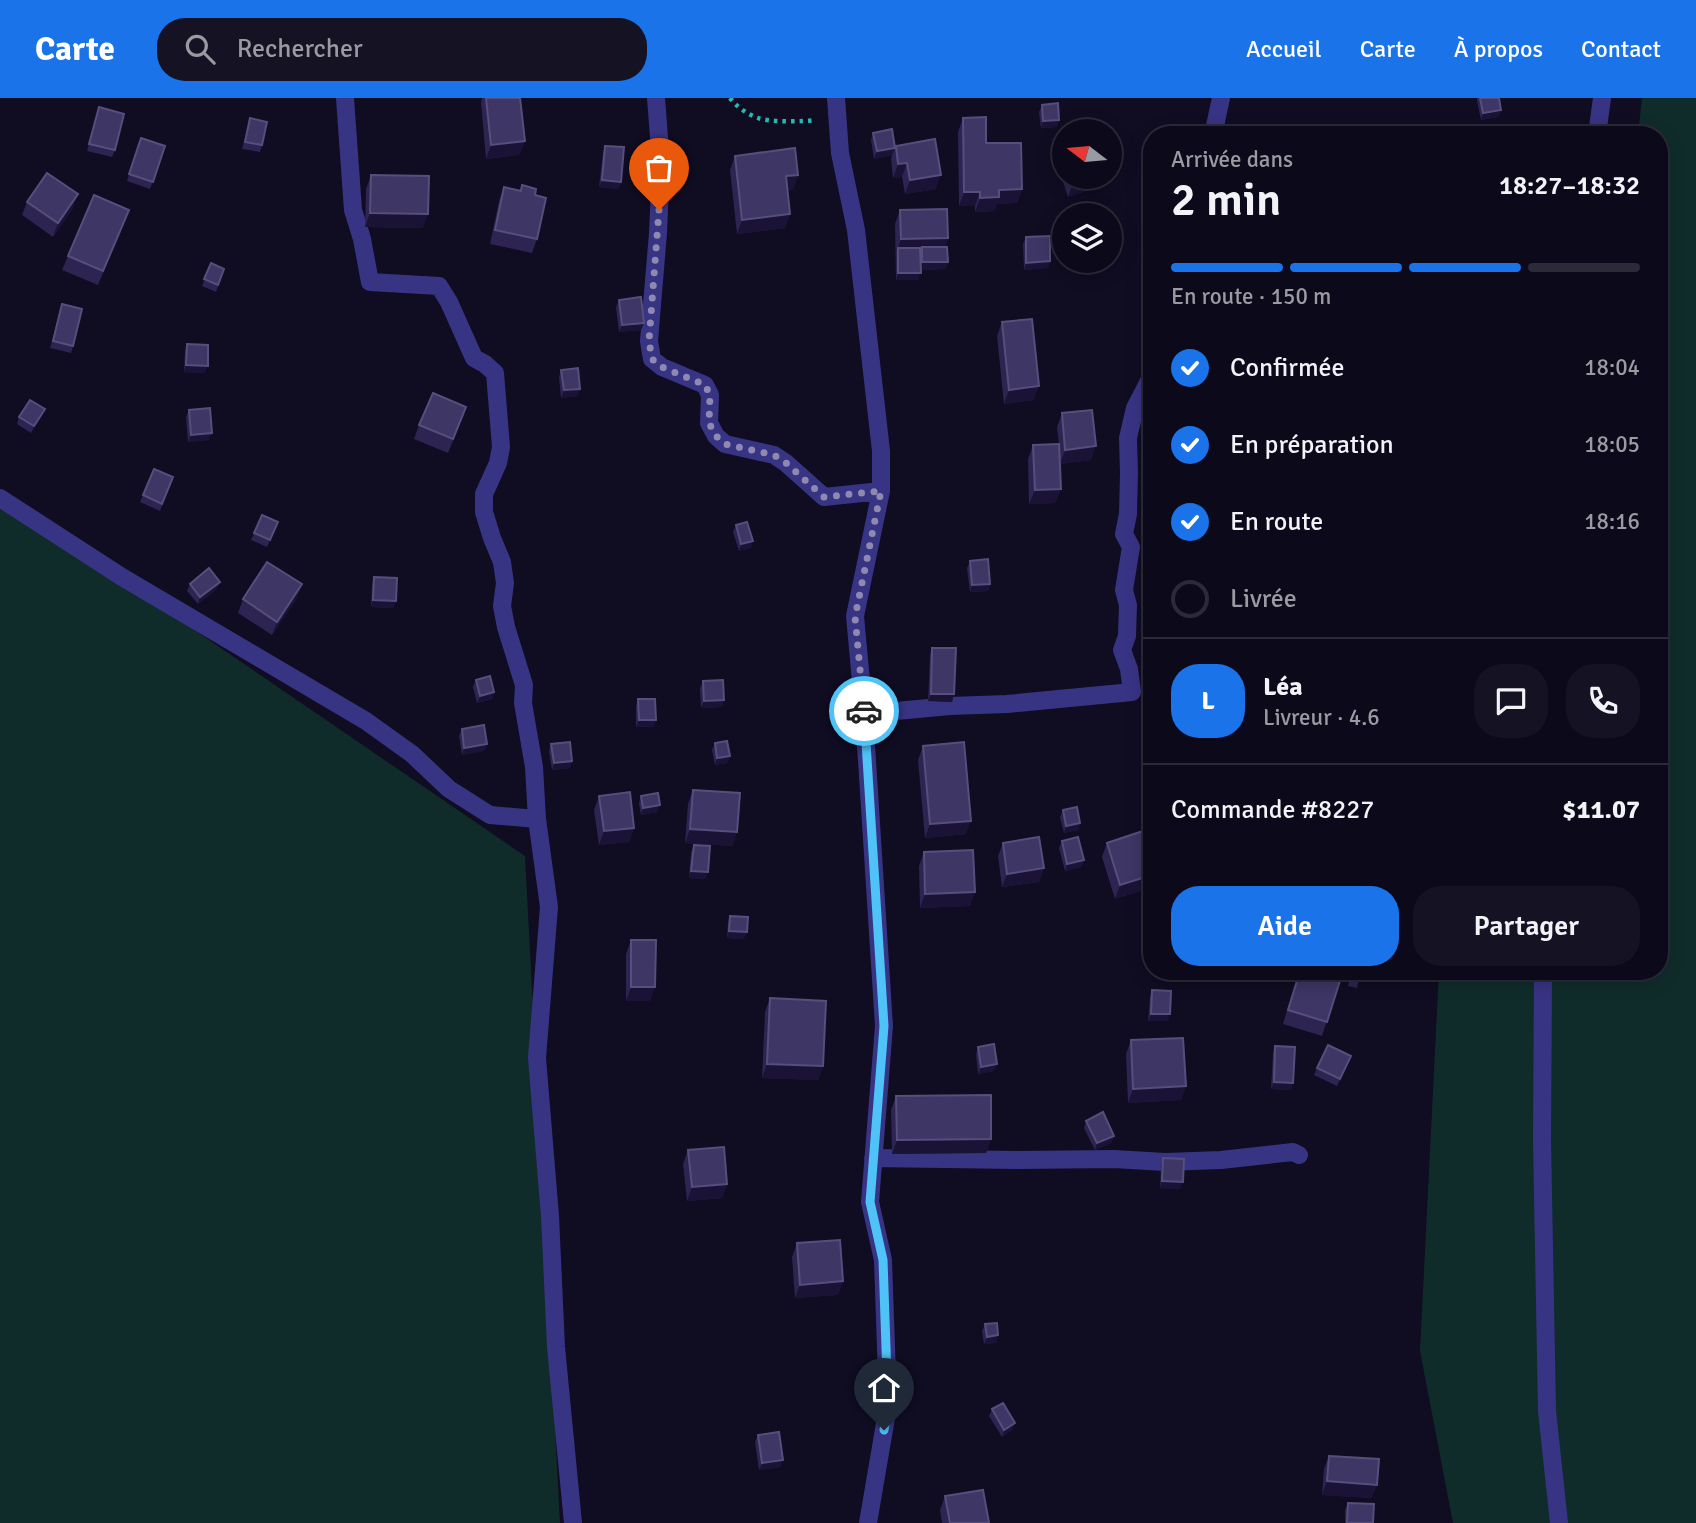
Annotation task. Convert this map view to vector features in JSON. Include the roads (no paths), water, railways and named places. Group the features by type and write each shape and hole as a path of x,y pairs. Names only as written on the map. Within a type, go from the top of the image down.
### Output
{"street":[{"path":"345,98 353,210 370,282 439,286 474,358 495,373 500,447 498,463 484,494 484,512 502,562 505,583 502,606 524,685 523,703 534,767 537,819 548,907 537,1058 550,1216 556,1347 573,1523"},
{"path":"656,98 661,163 649,341 652,359 662,367 705,385 710,395 709,423 716,436 725,444 774,455 824,497 881,491"},
{"path":"1215,126 1221,98"},
{"path":"1598,126 1602,98"},
{"path":"836,107 840,153 856,230 881,451 881,491 855,617 864,714 884,1026 870,1202 883,1260 888,1406 867,1523"},
{"path":"864,714 1132,692 1129,669 1122,650 1127,636 1128,604 1124,590 1131,547 1124,534 1128,514 1128,438 1135,408 1143,392"},
{"path":"0,498 122,577 366,721 412,754 449,789 490,815 537,819"},
{"path":"1543,980 1542,1141 1547,1411 1559,1523"},
{"path":"873,1158 1114,1158 1165,1162 1221,1160 1293,1152 1299,1155"}]}
